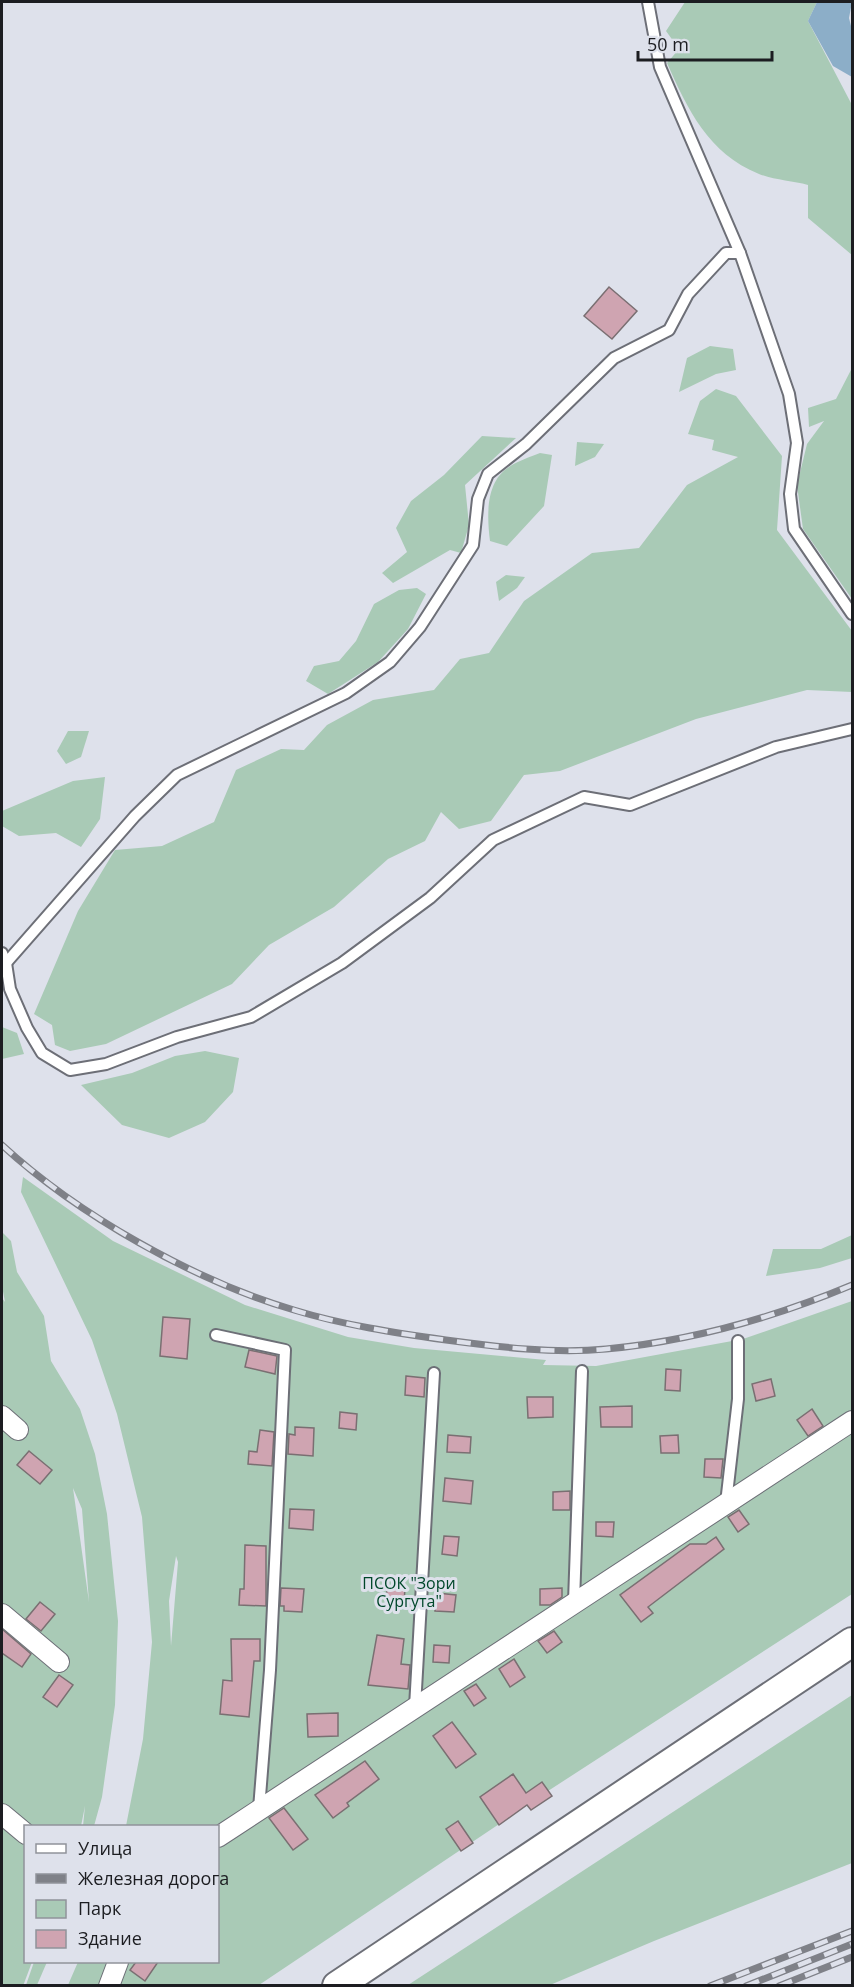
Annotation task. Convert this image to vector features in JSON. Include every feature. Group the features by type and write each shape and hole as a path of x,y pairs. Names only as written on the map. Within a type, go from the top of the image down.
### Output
{"main road":[{"path":"336,1986 852,1642"}],"street":[{"path":"2,1416 18,1430"},
{"path":"219,1836 852,1421"},
{"path":"2,1614 59,1662"},
{"path":"2,1814 24,1832"},
{"path":"109,1986 118,1963"}],"lane":[{"path":"648,2 660,67 740,253 789,394 797,443 790,494 794,529 852,614"},
{"path":"740,253 726,253 710,269 688,294 669,330 614,358 526,444 488,474 478,499 473,545 420,627 390,662 346,693 177,776 135,816 4,958 10,989 27,1028 42,1053 70,1070 106,1064 177,1037 251,1017 351,956 430,898 493,840 584,797 630,806 776,747 852,729"},
{"path":"216,1335 285,1350 270,1670 259,1809"},
{"path":"726,1503 738,1399 738,1341"},
{"path":"574,1602 582,1371"},
{"path":"415,1707 434,1373"}],"green space":[{"path":"685,2 817,2 808,21 852,105 852,255 808,218 808,185 765,176 741,165 713,142 692,113 667,63 679,49 666,31"},
{"path":"710,346 733,349 736,370 716,374 679,392 687,358"},
{"path":"852,368 852,599 803,529 797,485 807,444 824,421 809,427 808,408 836,399"},
{"path":"716,389 736,396 782,456 777,530 852,631 852,692 807,690 696,719 560,771 524,775 491,821 459,829 441,812 425,841 388,859 334,907 269,945 232,984 106,1044 70,1051 55,1045 52,1025 34,1014 78,911 115,850 162,846 214,822 236,770 281,749 304,750 327,725 373,700 434,690 460,659 489,653 524,601 592,553 639,548 687,485 738,457 712,450 714,440 688,434 700,401"},
{"path":"482,436 516,438 465,485 469,525 461,553 450,550 393,583 382,573 407,552 396,528 411,501 444,475"},
{"path":"577,442 604,444 595,457 575,466"},
{"path":"540,453 552,455 544,506 507,546 490,541 488,511 495,482 509,467"},
{"path":"506,575 525,577 517,588 499,601 496,582"},
{"path":"417,588 426,594 408,629 378,662 328,694 306,681 314,666 339,661 356,641 374,604 399,590"},
{"path":"68,731 89,731 81,757 66,764 57,751"},
{"path":"105,777 100,819 81,847 56,833 19,836 2,826 2,811 73,781"},
{"path":"2,1027 17,1033 24,1054 2,1059"},
{"path":"205,1051 239,1058 233,1092 205,1122 169,1138 122,1125 81,1085 132,1073 175,1056"},
{"name":"ПСОК \"Зори Сургута\"","path":"23,1177 113,1241 245,1305 348,1337 414,1348 546,1360 543,1365 596,1366 743,1339 852,1301 852,1594 548,1791 542,1782 526,1793 532,1802 259,1985 68,1985 78,1963 219,1963 219,1825 126,1825 143,1739 152,1642 142,1517 117,1414 92,1340 21,1192","holes":["176,1556 178,1562 171,1646 169,1601"]},
{"path":"2,1232 11,1241 17,1272 44,1316 51,1361 80,1409 95,1454 107,1514 118,1621 115,1705 102,1797 94,1825 83,1825 85,1806 81,1825 24,1825 24,1963 32,1963 23,1986 2,1985 2,1298 5,1302 2,1286","holes":["73,1488 82,1509 89,1602"]},
{"path":"852,1235 852,1258 820,1268 766,1276 773,1249 821,1249"},
{"path":"852,1695 852,1863 654,1941 550,1985 408,1985"},
{"path":"34,1963 47,1963 37,1985 26,1985"}],"water":[{"path":"817,2 852,2 849,18 852,30 852,77 833,66 808,21"}],"building":[{"path":"609,287 637,311 612,339 584,316"},
{"path":"163,1317 190,1319 187,1359 160,1356"},
{"path":"249,1350 277,1356 275,1374 245,1367"},
{"path":"666,1369 681,1370 680,1391 665,1390"},
{"path":"406,1376 425,1378 424,1397 405,1395"},
{"path":"771,1379 775,1396 756,1401 752,1384"},
{"path":"527,1397 553,1397 553,1417 528,1418"},
{"path":"632,1406 632,1427 601,1427 600,1407"},
{"path":"812,1409 823,1426 808,1436 797,1420"},
{"path":"340,1412 357,1414 356,1430 339,1428"},
{"path":"295,1427 314,1428 313,1456 288,1454 289,1434 295,1435"},
{"path":"260,1430 274,1432 272,1466 248,1464 249,1451 257,1452"},
{"path":"448,1435 471,1437 470,1453 447,1452"},
{"path":"678,1435 679,1453 661,1453 660,1436"},
{"path":"29,1451 52,1470 40,1484 17,1465"},
{"path":"705,1459 723,1459 721,1478 704,1477"},
{"path":"445,1478 473,1481 471,1504 443,1501"},
{"path":"570,1491 570,1510 553,1510 553,1492"},
{"path":"290,1509 314,1510 313,1530 289,1528"},
{"path":"739,1510 749,1524 738,1532 728,1517"},
{"path":"596,1522 614,1522 613,1537 596,1536"},
{"path":"444,1536 459,1537 457,1556 442,1554"},
{"path":"716,1537 724,1549 648,1607 653,1613 641,1622 620,1595 690,1544 706,1544"},
{"path":"245,1545 266,1546 266,1606 239,1605 240,1589 244,1589"},
{"path":"387,1586 405,1587 404,1605 386,1604"},
{"path":"281,1588 304,1589 302,1612 284,1611 284,1606 280,1606"},
{"path":"562,1588 562,1597 550,1605 540,1605 540,1589"},
{"path":"437,1593 456,1595 454,1612 435,1611"},
{"path":"40,1602 55,1614 41,1631 26,1619"},
{"path":"2,1629 31,1654 22,1667 2,1653"},
{"path":"554,1631 562,1642 547,1653 538,1641"},
{"path":"377,1635 404,1639 401,1664 410,1665 408,1689 368,1685"},
{"path":"231,1639 260,1639 260,1661 254,1661 249,1717 220,1714 223,1680 232,1681"},
{"path":"434,1645 450,1646 449,1663 433,1662"},
{"path":"514,1659 525,1677 510,1687 499,1669"},
{"path":"59,1675 73,1685 57,1707 43,1697"},
{"path":"476,1684 486,1698 474,1706 464,1691"},
{"path":"338,1713 338,1736 308,1737 307,1714"},
{"path":"452,1722 476,1754 456,1768 433,1736"},
{"path":"365,1761 379,1779 347,1803 349,1806 333,1818 315,1795"},
{"path":"513,1774 526,1793 542,1782 552,1796 531,1810 527,1805 499,1825 480,1797"},
{"path":"284,1808 308,1839 293,1850 269,1818"},
{"path":"458,1821 473,1843 461,1851 446,1829"},
{"path":"135,1963 157,1963 145,1981 130,1970"}],"railway":[{"path":"2,1145 66,1196 139,1243 178,1264 217,1282 294,1310 389,1331 466,1343 526,1349 566,1351 606,1349 700,1334 762,1318 852,1285"},
{"path":"710,1986 852,1931"},
{"path":"746,1986 852,1944"},
{"path":"779,1986 852,1957"}]}
